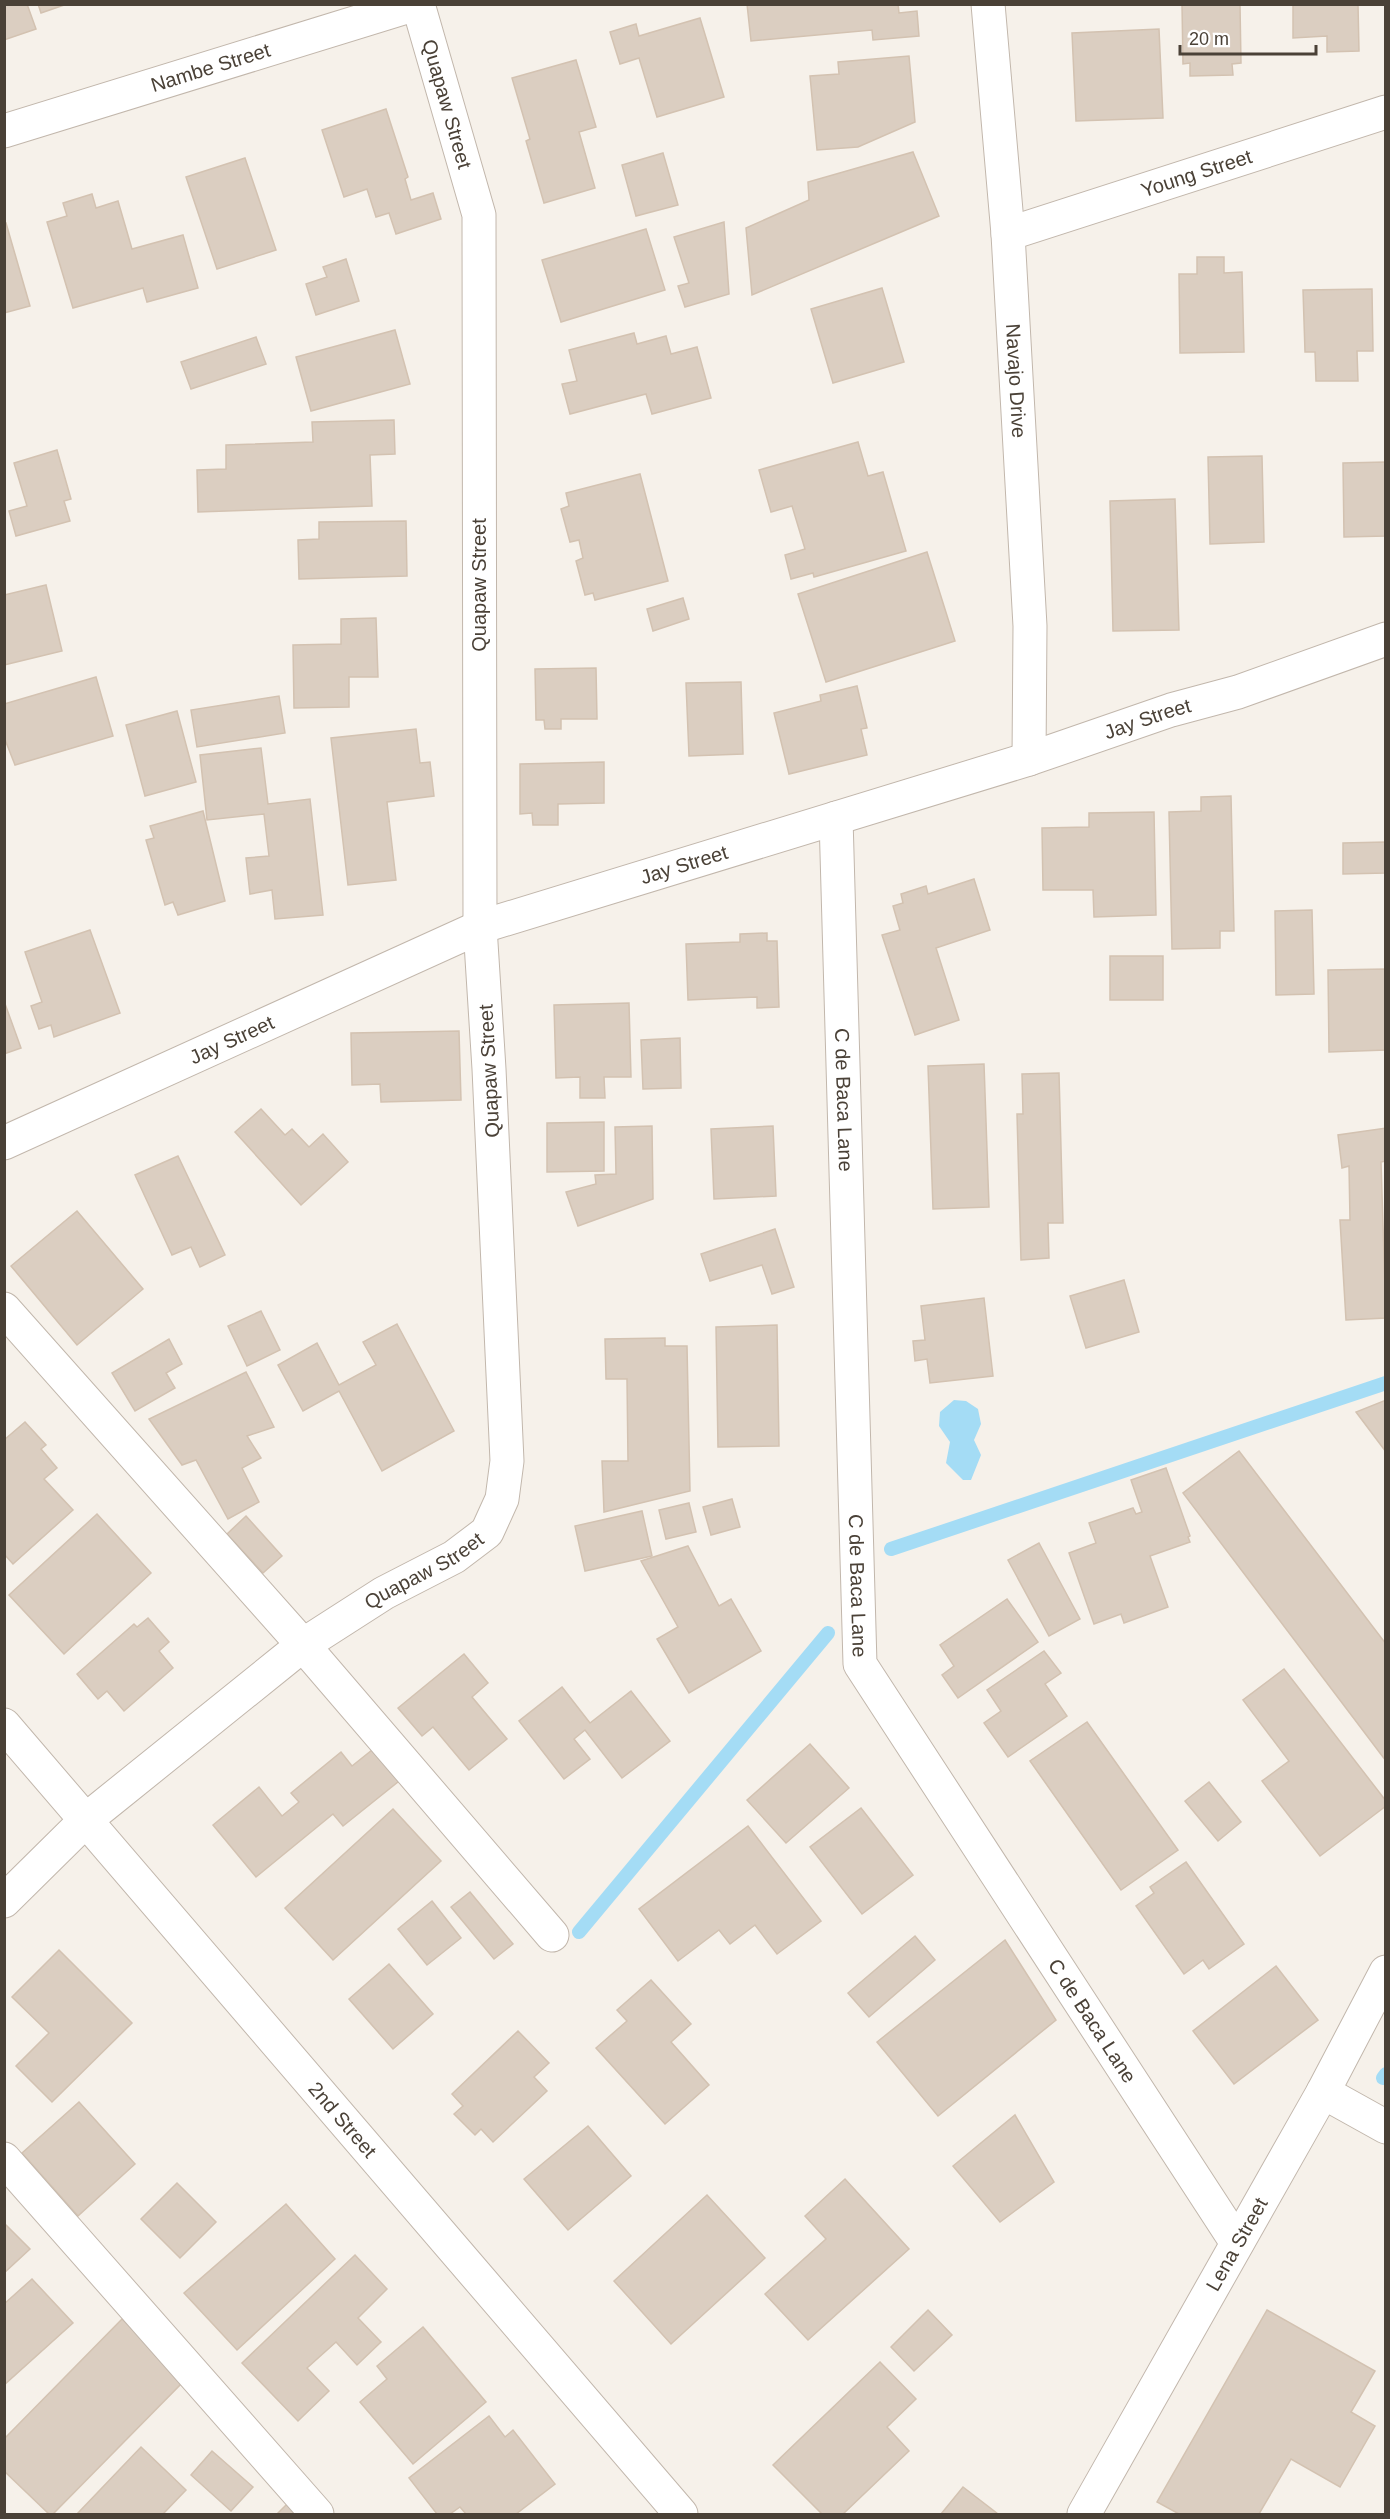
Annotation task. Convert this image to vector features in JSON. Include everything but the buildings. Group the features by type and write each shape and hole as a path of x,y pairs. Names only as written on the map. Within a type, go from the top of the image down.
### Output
{"street":[{"name":"Nambe Street","path":"4,131 417,4"},
{"name":"Quapaw Street","path":"4,1901 87,1819 303,1645 384,1593 454,1557 487,1532 502,1499 507,1461 489,1069 480,927 479,215 417,4"},
{"name":"Navajo Drive","path":"988,4 1008,234 1030,626 1029,759"},
{"name":"Young Street","path":"1008,234 1386,112"},
{"name":"Jay Street","path":"4,1143 480,927 1029,759 1171,710 1238,692 1386,639"},
{"name":"C de Baca Lane","path":"836,818 860,1664 1237,2243"},
{"path":"4,1309 303,1645 552,1935"},
{"name":"2nd Street","path":"4,1725 681,2514"},
{"name":"Lena Street","path":"1084,2514 1323,2092 1386,1971"},
{"path":"1323,2092 1386,2127"},
{"path":"4,2159 317,2514"}],"water":[{"path":"954,1400 966,1401 978,1409 981,1424 974,1440 981,1455 971,1480 963,1480 946,1463 950,1442 939,1426 940,1412"}],"waterway":[{"path":"891,1549 1386,1383"},
{"path":"579,1932 828,1633"},
{"path":"1383,2078 1386,2074"}]}
